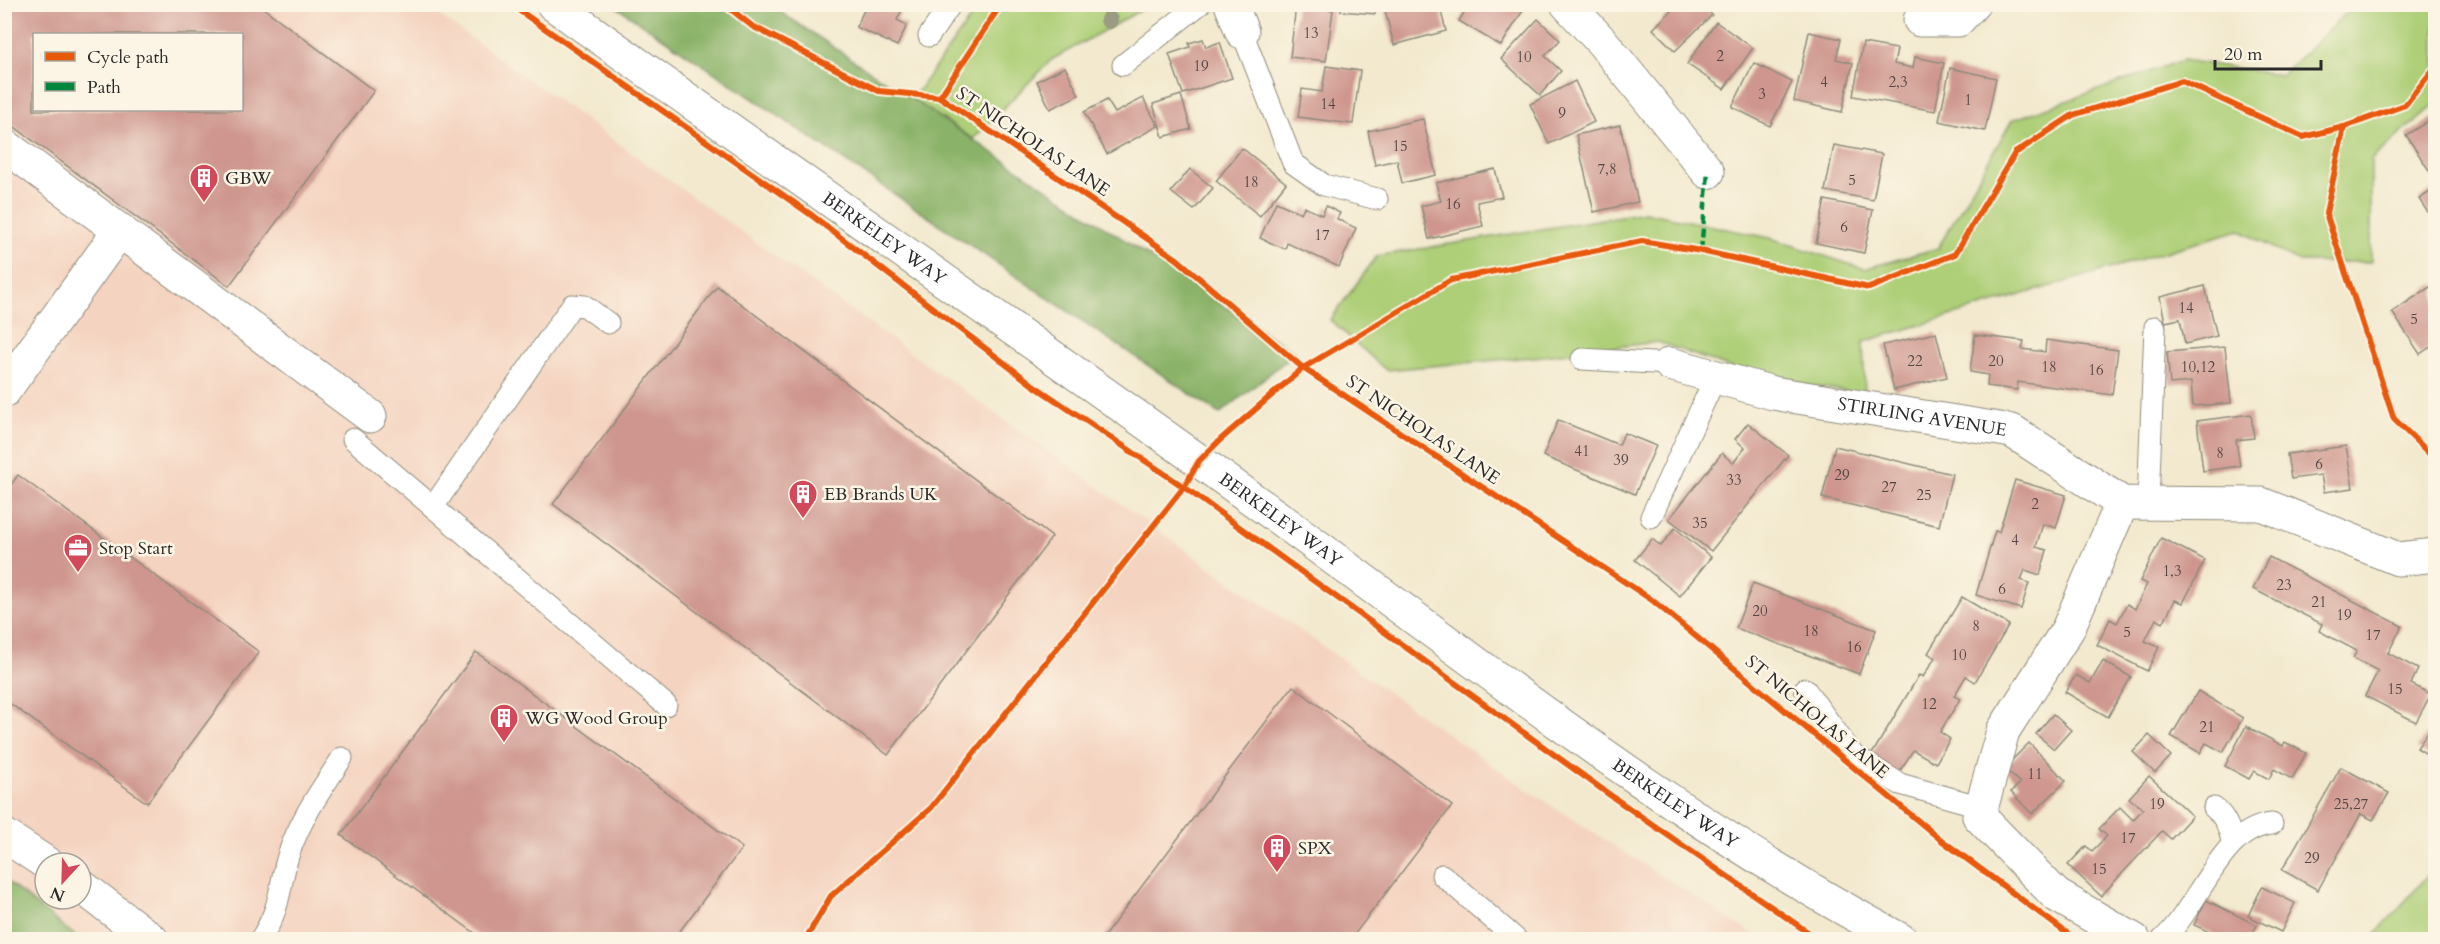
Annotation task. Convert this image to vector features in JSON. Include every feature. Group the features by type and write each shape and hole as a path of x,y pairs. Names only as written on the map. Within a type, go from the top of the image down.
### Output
{"street":[{"name":"BERKELEY WAY","path":"553,4 1199,461 1678,807 1831,903 1901,939"},
{"path":"1567,4 1604,43 1708,172"},
{"path":"1920,20 1958,20 1973,4"},
{"path":"4,146 120,230 361,428"},
{"path":"4,391 120,230"},
{"name":"STIRLING AVENUE","path":"1670,363 1773,393 2012,431 2135,503"},
{"path":"2134,939 2056,895 1979,816 2003,731 2068,629 2135,503 2261,504 2398,559 2436,555"},
{"path":"4,835 33,854"},
{"path":"93,895 152,939"}],"lane":[{"path":"929,36 951,4"},
{"path":"1123,65 1200,4"},
{"path":"1236,18 1293,162 1324,185 1377,199"},
{"path":"433,507 572,305 585,306 608,323"},
{"path":"2135,503 2155,327"},
{"path":"1582,359 1670,363"},
{"path":"1651,517 1716,376"},
{"path":"361,428 433,507 666,705"},
{"path":"1805,689 1853,755 1900,784 1982,807"},
{"path":"260,939 279,905 287,859 309,807 342,758"},
{"path":"2214,808 2220,812 2230,830 2232,842"},
{"path":"2162,939 2176,927 2232,842 2257,825 2272,824"},
{"path":"1442,875 1517,939"}],"path":[{"path":"2427,77 2435,68"}],"shaded area":[{"path":"5,4 425,5 1188,552 1532,793 1760,939 5,940"}],"green space":[{"path":"614,5 770,5 1295,353 1220,414"},
{"path":"980,5 1150,5 1051,60 973,139 912,99"},
{"path":"2354,5 2435,5 2435,104 2371,160 2371,262 2299,262 2239,230 1863,342 1865,394 1765,380 1658,342 1543,356 1386,370 1330,320 1377,256 1645,212 1770,238 1864,269 1938,248 2012,120 2183,60 2282,75"},
{"path":"2435,868 2435,939 2371,939"},
{"path":"4,880 33,902 33,911 44,911 79,939 5,939"}],"building":[{"name":"GBW","path":"4,4 258,4 374,91 229,286 4,119"},
{"path":"867,4 905,4 897,20 907,25 897,46 856,27"},
{"path":"1341,4 1376,4 1375,14 1341,11"},
{"path":"1405,4 1439,4 1446,31 1394,45 1385,10"},
{"path":"1469,4 1527,4 1501,46 1459,21"},
{"path":"1678,4 1702,4 1712,15 1675,51 1653,29"},
{"path":"1296,5 1333,10 1326,61 1290,57"},
{"path":"1538,19 1560,40 1545,56 1561,71 1540,95 1501,59"},
{"path":"1716,22 1753,48 1724,89 1687,64"},
{"path":"1809,32 1841,39 1836,59 1853,63 1842,112 1794,101"},
{"path":"1203,39 1206,47 1220,42 1232,78 1183,94 1169,54 1190,47 1189,43"},
{"path":"1863,43 1897,49 1894,64 1913,68 1915,57 1944,63 1935,111 1853,96"},
{"path":"1754,63 1792,82 1770,126 1732,107"},
{"path":"1326,66 1360,71 1353,124 1298,117 1302,89 1322,92"},
{"path":"1065,67 1079,95 1050,109 1037,81"},
{"path":"1950,68 1996,78 1985,131 1939,121"},
{"path":"1575,81 1594,122 1549,144 1530,104"},
{"path":"1181,95 1191,129 1163,137 1153,104"},
{"path":"1143,98 1158,126 1107,154 1084,112 1107,100 1115,113"},
{"path":"2436,116 2436,181 2406,135"},
{"path":"1423,119 1436,175 1402,183 1397,160 1375,165 1368,131"},
{"path":"1620,125 1638,202 1594,212 1576,135"},
{"path":"1834,145 1882,154 1873,200 1825,191"},
{"path":"1242,148 1286,183 1260,216 1216,181"},
{"path":"1190,169 1213,188 1194,210 1171,192"},
{"path":"1495,169 1502,197 1477,202 1483,226 1429,239 1421,206 1441,201 1436,183"},
{"path":"2436,188 2436,225 2419,199"},
{"path":"1825,200 1873,210 1864,253 1816,243"},
{"path":"1276,202 1301,213 1304,207 1322,215 1326,206 1340,213 1337,219 1356,228 1339,267 1287,243 1285,249 1260,238"},
{"path":"2436,283 2436,343 2420,354 2392,312"},
{"name":"EB Brands UK","path":"717,286 1052,537 888,755 553,504"},
{"path":"2205,286 2217,336 2185,344 2180,319 2165,322 2160,297"},
{"path":"1936,333 1947,377 1894,390 1883,345"},
{"path":"1975,335 2024,341 2022,349 2045,352 2046,340 2118,350 2112,395 2018,382 2017,390 1987,386 1988,375 1970,372"},
{"path":"2225,347 2231,403 2193,406 2191,382 2170,384 2167,352"},
{"path":"2251,414 2254,438 2236,440 2240,466 2203,471 2197,421"},
{"path":"1558,420 1619,445 1624,433 1656,446 1635,494 1543,456"},
{"path":"1748,423 1788,455 1711,551 1669,519 1722,453 1733,463 1745,448 1735,439"},
{"path":"1835,446 1952,474 1939,526 1822,498"},
{"path":"2346,446 2353,488 2324,492 2321,475 2291,479 2287,454"},
{"name":"Stop Start","path":"18,475 259,652 147,803 4,699 4,494"},
{"path":"2015,480 2066,495 2056,528 2043,524 2036,547 2047,550 2040,575 2025,570 2021,580 2029,583 2021,609 1976,595 1995,531 1999,532"},
{"path":"1675,528 1711,557 1680,596 1635,560 1652,539 1661,546"},
{"path":"2161,538 2205,560 2183,603 2175,600 2163,623 2156,619 2145,641 2159,647 2147,671 2097,645 2110,619 2117,623 2127,604 2135,609 2147,584 2140,581"},
{"path":"2269,557 2402,626 2388,653 2418,669 2411,684 2431,694 2416,722 2365,696 2378,671 2353,658 2357,651 2319,631 2322,624 2253,589"},
{"path":"1753,583 1876,630 1859,674 1736,628"},
{"path":"1962,597 2009,625 1975,682 1966,676 1954,696 1960,699 1940,732 1950,739 1936,763 1913,750 1897,776 1869,759 1919,675 1923,677 1935,658 1928,653"},
{"name":"WG Wood Group","path":"476,652 742,848 674,939 483,939 341,835"},
{"path":"2103,661 2131,677 2108,717 2065,692 2076,675 2090,683"},
{"name":"SPX","path":"1293,686 1452,806 1351,939 1102,939"},
{"path":"2198,691 2243,718 2223,752 2206,743 2200,753 2171,736"},
{"path":"2053,714 2071,730 2054,749 2036,734"},
{"path":"2436,720 2436,760 2417,748"},
{"path":"2246,726 2283,746 2285,742 2306,753 2292,779 2274,769 2269,779 2254,771 2249,779 2225,766"},
{"path":"2149,735 2171,756 2155,773 2133,752"},
{"path":"2029,743 2066,781 2032,814 2011,792 2020,783 2004,768"},
{"path":"2341,767 2389,793 2373,820 2361,814 2318,890 2282,870"},
{"path":"2149,776 2192,816 2171,839 2162,831 2101,896 2068,865 2086,846 2092,851 2107,836 2099,829 2120,807 2133,820 2143,809 2129,798"},
{"path":"2262,887 2295,903 2281,932 2248,916"},
{"path":"2206,900 2257,925 2250,939 2209,939 2212,933 2194,925"}],"marked path":[{"path":"1701,251 1708,172"}],"cycle path":[{"path":"510,4 810,214 1033,385 1184,487 1610,795 1819,940"},
{"name":"ST NICHOLAS LANE","path":"724,4 752,26 879,91 940,97 1177,259 1303,368 1652,600 1940,839 2076,940"},
{"name":"ST NICHOLAS LANE","path":"940,97 1001,4"},
{"path":"805,940 831,896 931,808 1184,487 1199,461 1303,368 1451,280 1642,241 1701,251 1869,288 1955,254 2015,153 2073,115 2182,81 2303,137 2344,127 2405,105 2436,66"},
{"path":"2344,127 2326,213 2394,419 2436,460"}],"place":[{"name":"GBW","path":"204,204"},
{"name":"EB Brands UK","path":"803,520"},
{"name":"Stop Start","path":"78,574"},
{"name":"WG Wood Group","path":"504,744"},
{"name":"SPX","path":"1277,874"}]}
